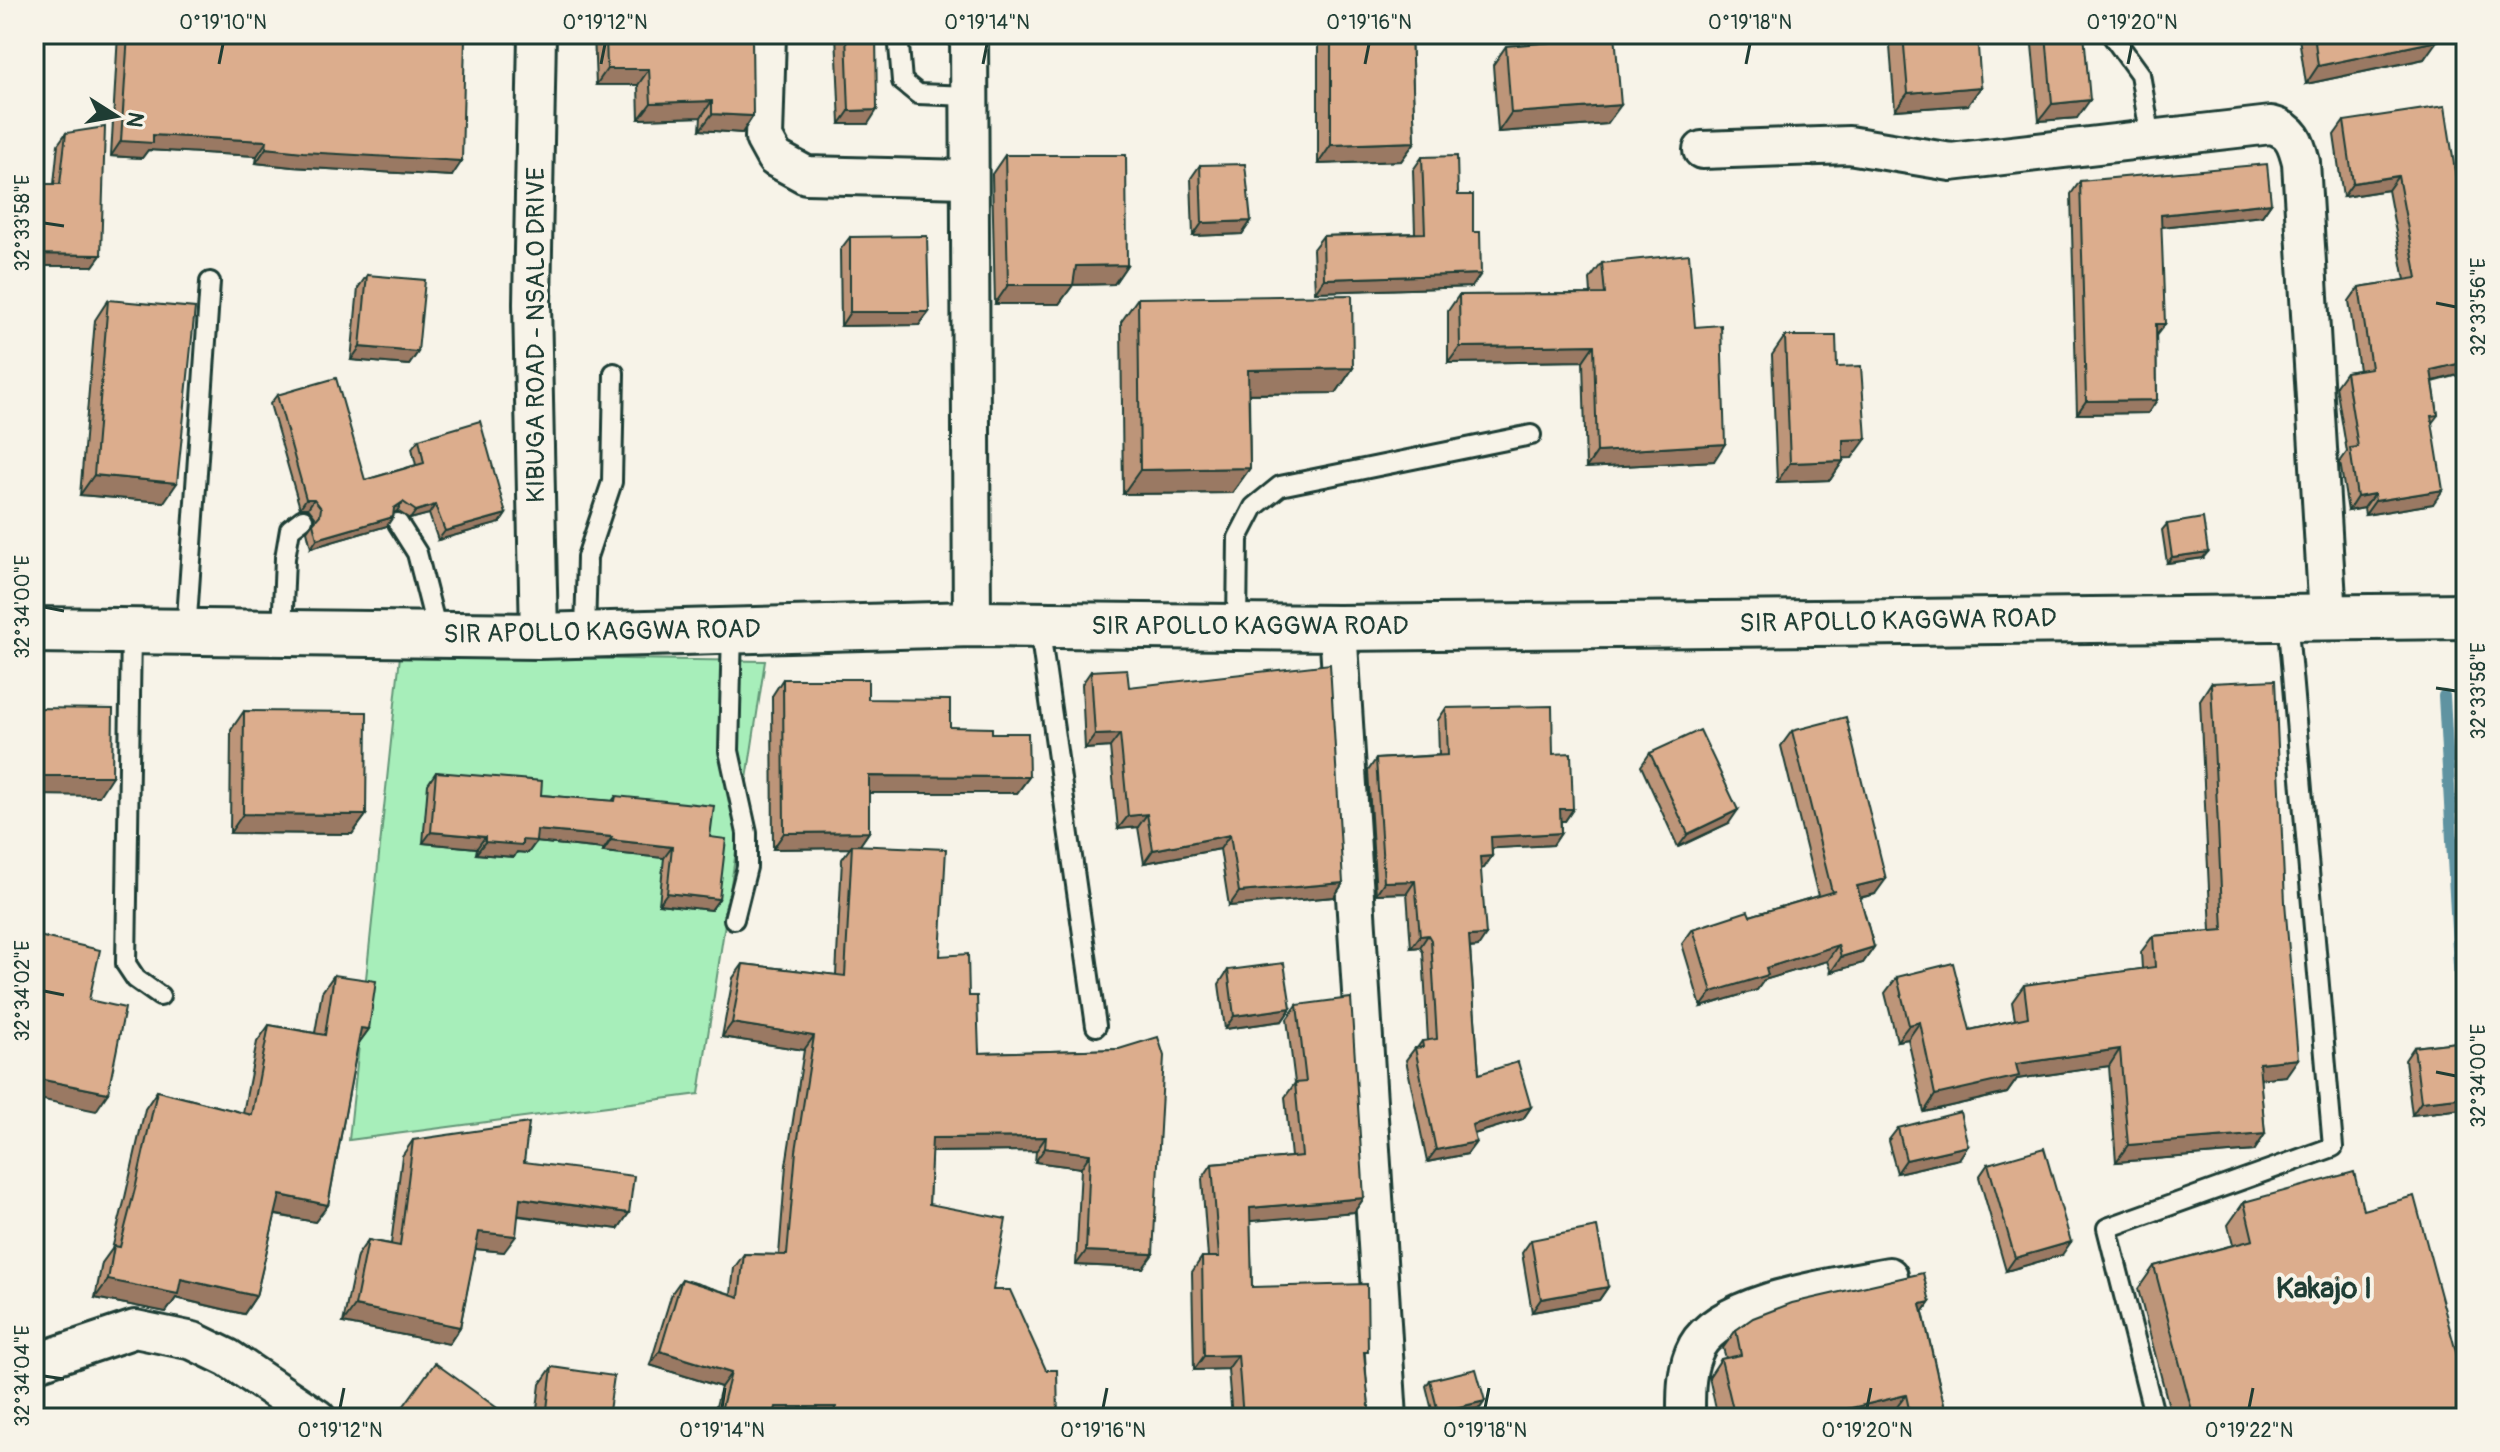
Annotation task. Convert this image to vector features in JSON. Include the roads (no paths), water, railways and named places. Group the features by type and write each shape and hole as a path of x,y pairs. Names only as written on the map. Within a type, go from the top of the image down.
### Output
{"main road":[{"name":"SIR APOLLO KAGGWA ROAD","path":"34,630 539,636 972,624 1338,628 2466,616"}],"street":[{"name":"KIBUGA ROAD - NSALO DRIVE","path":"537,34 532,304 539,636"},
{"path":"767,34 764,138 775,158 806,175 968,179"},
{"path":"969,34 972,624"},
{"path":"1702,150 1849,145 1951,162 2271,125 2283,128 2294,138 2301,162 2308,617"},
{"path":"1338,628 1388,1418"},
{"path":"1686,1418 1686,1381 1697,1346 1716,1326 1772,1300 1889,1276"},
{"path":"34,1363 135,1329 193,1341 228,1358 317,1418"}],"lane":[{"path":"898,34 902,81 918,94 969,96"},
{"path":"2111,34 2140,74 2151,139"},
{"path":"186,633 210,282"},
{"path":"585,634 587,557 612,482 614,373"},
{"path":"1237,627 1238,538 1254,507 1280,486 1531,435"},
{"path":"282,635 287,543 290,529 303,519"},
{"path":"398,523 417,553 438,635"},
{"path":"2155,1418 2107,1228 2333,1147 2308,617"},
{"path":"1039,624 1096,1026"},
{"path":"732,630 729,751 747,833 747,867 734,919"},
{"path":"131,632 126,964 136,979 160,996"}],"waterway":[{"path":"2444,696 2464,1056"}],"district":[{"name":"Kakajo I","path":"2324,1288"}]}
